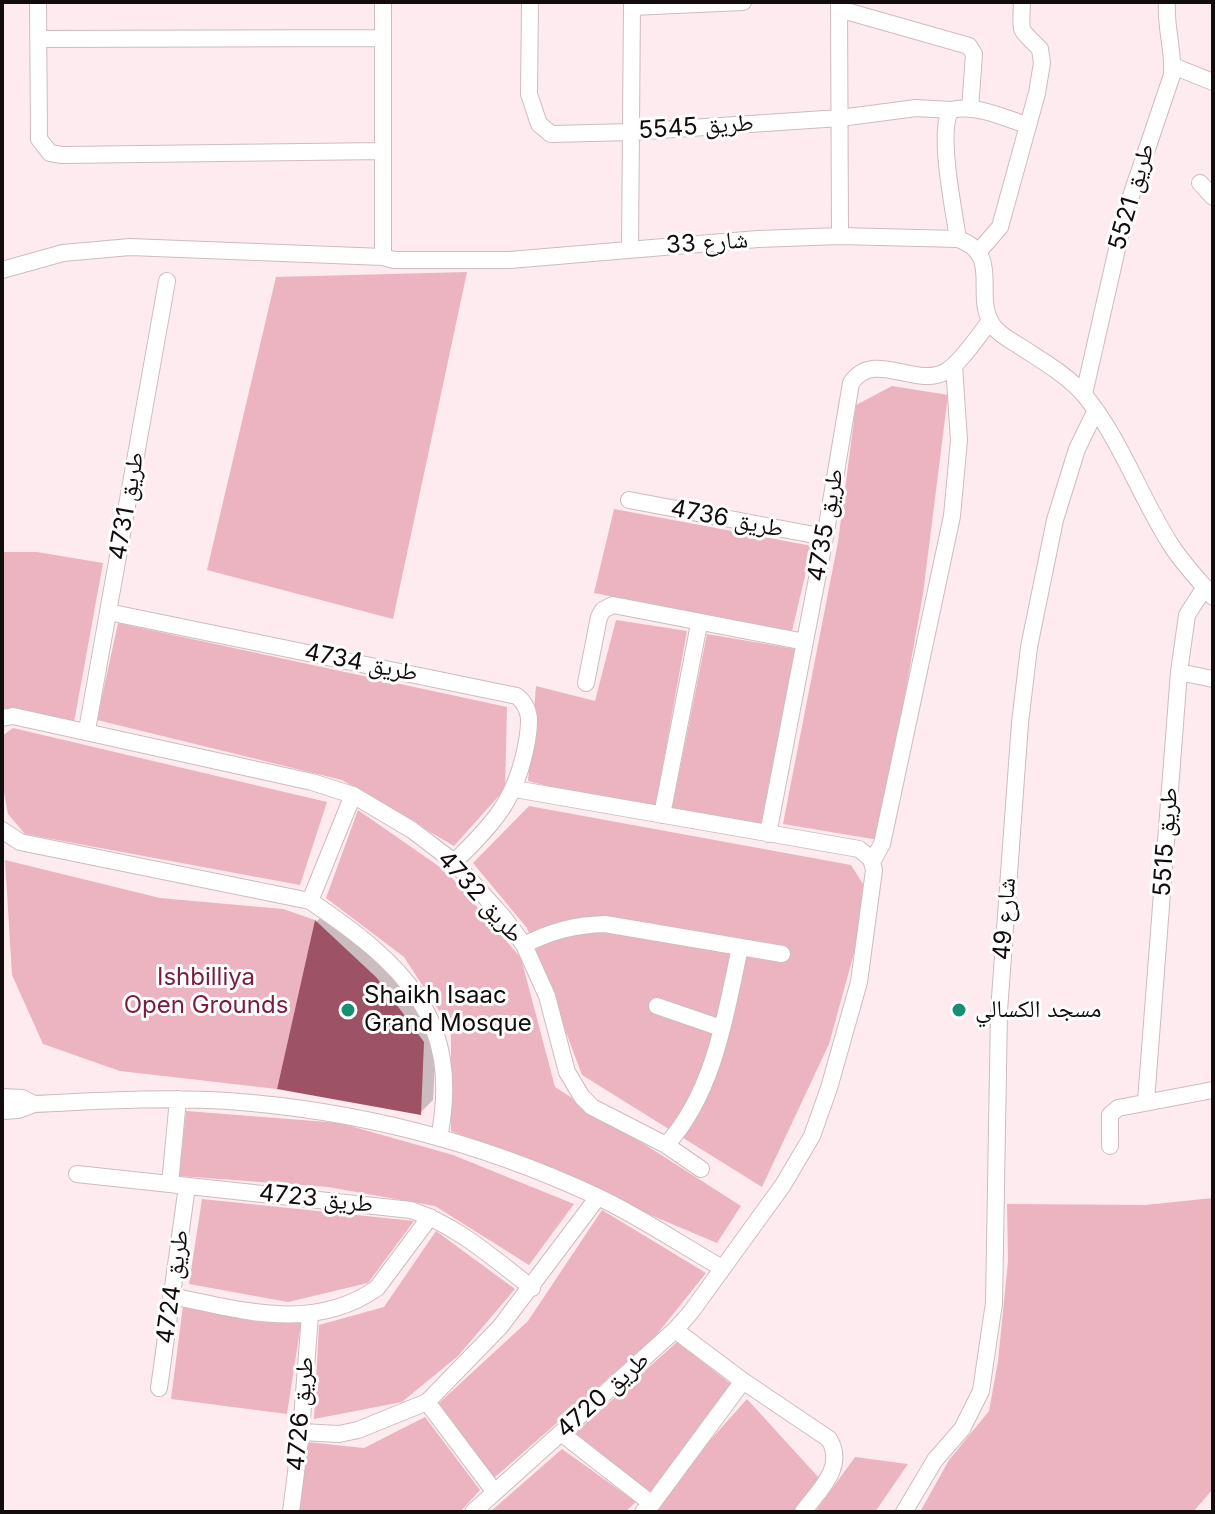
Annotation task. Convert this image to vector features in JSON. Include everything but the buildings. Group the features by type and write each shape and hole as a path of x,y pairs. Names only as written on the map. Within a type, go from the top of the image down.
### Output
{"street":[{"path":"38,2 39,139 45,149 56,155 383,151"},
{"path":"383,2 383,257"},
{"name":"طريق 5545","path":"530,2 529,94 539,124 551,134 631,132 840,118 916,108 970,109 1027,125"},
{"path":"630,248 632,5 743,2"},
{"path":"1022,2 1021,29 1042,53 1037,93 1000,227 979,251 990,321 1002,335 1064,376 1084,394 1119,446 1170,544 1209,592"},
{"name":"طريق 5521","path":"1084,394 1125,214 1173,66 1167,2"},
{"path":"840,236 839,6 969,46 974,54 970,109"},
{"path":"38,39 383,38"},
{"path":"1173,66 1213,82"},
{"path":"951,110 947,116 945,137 958,239"},
{"path":"1200,183 1213,197"},
{"name":"شارع 33","path":"2,270 63,253 130,247 383,257 394,260 510,260 630,248 840,236 958,239 971,243 979,251"},
{"name":"طريق 4731","path":"87,730 167,281"},
{"path":"954,365 990,321"},
{"name":"طريق 4735","path":"768,834 825,537 848,391 856,376 877,368 937,375 947,372 954,365"},
{"name":"طريق 4720","path":"473,1512 675,1330 783,1185 816,1124 859,982 874,870 872,862 882,844 952,516 959,440 954,365"},
{"name":"شارع 49","path":"904,1512 935,1460 962,1429 981,1391 994,1303 999,1011 1020,723 1029,647 1055,520 1077,449 1096,410"},
{"name":"طريق 4736","path":"629,500 825,537"},
{"name":"طريق 5515","path":"1146,1101 1179,672 1187,615 1209,592"},
{"path":"586,683 599,617 603,610 613,605 805,642"},
{"name":"طريق 4734","path":"108,612 517,696 529,712 530,723 515,789 496,821 454,862"},
{"path":"662,815 699,624"},
{"path":"1179,672 1213,679"},
{"name":"طريق 4732","path":"8,717 87,730 312,782 353,795 412,830 454,862 524,945 547,996 573,1086 592,1107 666,1145 701,1169"},
{"path":"515,789 859,849 872,862"},
{"path":"310,901 353,795"},
{"path":"2,830 20,842 310,901 379,951 409,983 431,1019 441,1048 446,1078 445,1108 439,1138"},
{"path":"524,945 550,932 577,925 605,924 782,954"},
{"path":"666,1145 683,1127 696,1105 721,1028 740,947"},
{"path":"657,1006 721,1028"},
{"path":"1110,1146 1113,1111 1146,1101 1213,1090"},
{"path":"2,1097 22,1098 34,1104"},
{"path":"2,1111 18,1110 34,1104 178,1099 320,1111 379,1122 518,1163 598,1197 722,1268"},
{"name":"طريق 4724","path":"159,1388 171,1296 179,1185 178,1099"},
{"name":"طريق 4723","path":"77,1174 391,1206 430,1217 463,1234 532,1288"},
{"path":"301,1432 339,1434 358,1430 427,1402 500,1327 598,1197"},
{"path":"171,1296 257,1313 310,1315 367,1295 377,1288 430,1217"},
{"name":"طريق 4726","path":"291,1512 310,1315"},
{"path":"675,1330 829,1439 836,1454 833,1471 803,1512"},
{"path":"561,1433 648,1508 743,1381"},
{"path":"427,1402 494,1491"}],"green space":[{"path":"467,272 393,619 207,570 276,277"},
{"path":"892,386 948,395 923,594 879,840 783,824 838,542 856,405"},
{"path":"614,509 812,546 792,631 594,593"},
{"path":"2,552 37,552 103,563 73,728 2,710"},
{"path":"616,620 687,631 654,814 528,781 536,686 595,701"},
{"path":"118,623 507,707 505,789 454,846 342,780 97,720"},
{"path":"707,634 795,649 761,824 672,809"},
{"path":"13,728 327,802 300,885 25,834 8,814 2,782 2,736"},
{"path":"529,806 851,865 870,895 829,1044 762,1187 582,1075 527,928 473,863"},
{"path":"358,810 447,872 521,958 555,1087 741,1206 717,1243 451,1131 451,1029 404,957 326,898"},
{"name":"Ishbilliya Open Grounds","path":"5,860 160,898 283,909 315,920 277,1089 120,1071 43,1044 12,975"},
{"path":"186,1111 340,1123 453,1155 574,1204 529,1265 435,1206 328,1187 179,1176"},
{"path":"1213,1198 1213,1489 1193,1512 920,1512 949,1460 989,1411 998,1361 1008,1261 1007,1204 1145,1205"},
{"path":"202,1199 414,1221 368,1283 288,1302 189,1284"},
{"path":"602,1210 706,1273 654,1338 494,1478 439,1403 528,1321"},
{"path":"436,1231 515,1289 458,1356 402,1402 314,1419 319,1325 384,1307"},
{"path":"183,1306 254,1321 301,1323 287,1414 171,1399"},
{"path":"677,1342 731,1384 657,1497 574,1434"},
{"path":"747,1399 820,1479 794,1512 646,1512"},
{"path":"425,1417 480,1490 460,1512 299,1512 307,1442 364,1448"},
{"path":"562,1449 636,1502 625,1512 490,1512"},
{"path":"855,1457 908,1464 875,1512 815,1512"}],"place":[{"name":"Shaikh Isaac Grand Mosque","path":"348,1010"},
{"name":"مسجد الكسالي","path":"959,1010"}]}
